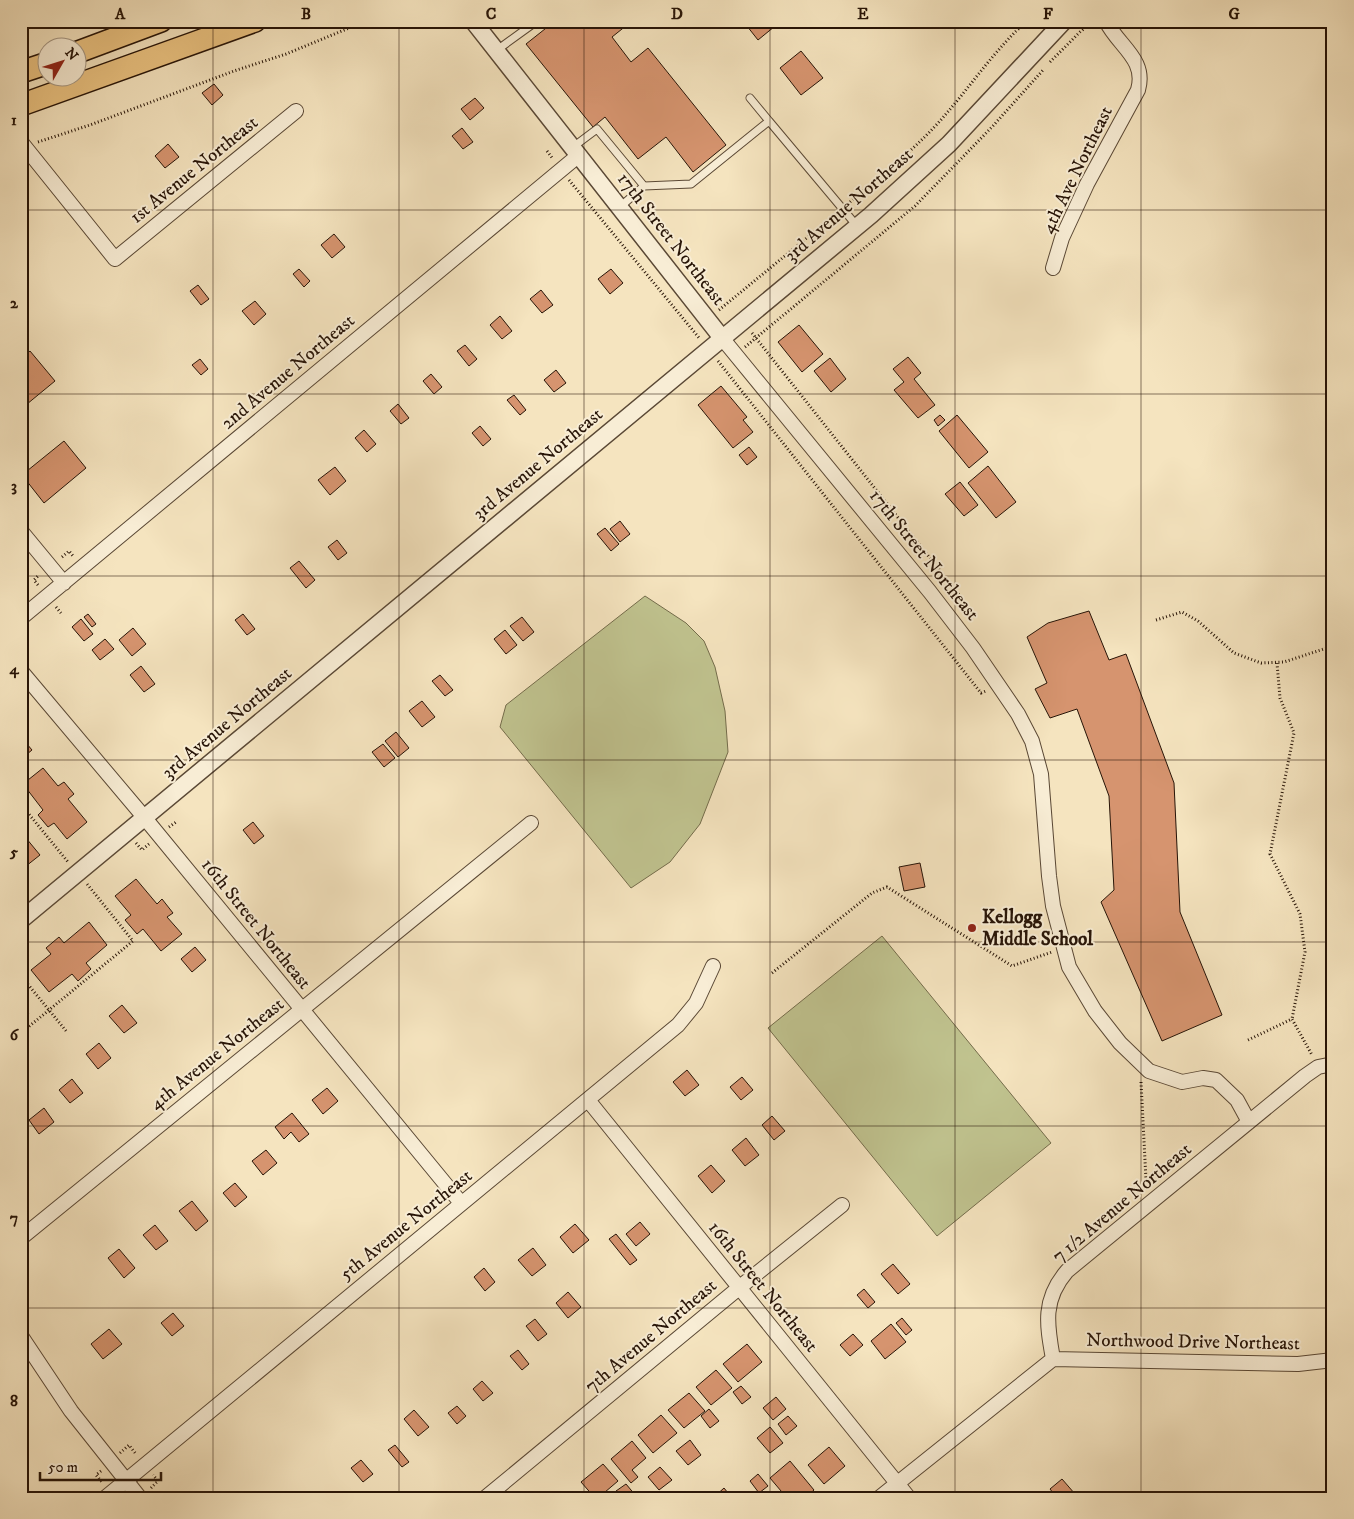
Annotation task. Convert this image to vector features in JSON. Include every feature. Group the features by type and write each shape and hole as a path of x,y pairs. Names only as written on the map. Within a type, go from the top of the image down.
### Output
{"main road":[{"path":"88,48 161,21"},
{"path":"21,105 255,21"},
{"path":"21,72 38,66"}],"street":[{"name":"17th Street Northeast","path":"473,21 722,338 930,592 973,648 1018,714 1032,741 1041,774 1053,906 1069,966 1095,1011 1120,1043 1149,1071 1182,1082 1204,1078 1216,1080 1237,1100 1249,1122"},
{"name":"3rd Avenue Northeast","path":"21,920 858,226 949,144 1064,21"},
{"name":"4th Ave Northeast","path":"1053,268 1062,238 1087,184 1138,90 1141,80 1140,70 1133,56 1106,21"},
{"name":"1st Avenue Northeast","path":"23,144 115,259 296,110"},
{"name":"2nd Avenue Northeast","path":"21,618 576,151"},
{"path":"21,531 64,583"},
{"name":"16th Street Northeast","path":"21,671 461,1203"},
{"name":"4th Avenue Northeast","path":"21,1238 530,824"},
{"name":"5th Avenue Northeast","path":"105,1498 678,1025 696,1003 714,966"},
{"name":"7 1/2 Avenue Northeast","path":"1053,1359 1047,1320 1052,1292 1067,1271 1318,1067 1333,1064"},
{"name":"16th Street Northeast","path":"588,1100 909,1498"},
{"name":"7th Avenue Northeast","path":"485,1498 842,1205"},
{"path":"21,1336 71,1411 140,1498"},
{"path":"879,1498 1053,1359"},
{"name":"Northwood Drive Northeast","path":"1053,1359 1298,1364 1333,1360"}],"lane":[{"path":"497,50 537,21"},
{"path":"750,98 858,226"},
{"path":"620,208 644,186 690,184 769,121"},
{"path":"576,151 598,128 644,186"}],"path":[{"path":"23,144 286,54 366,21"},
{"path":"728,302 907,154 945,115 971,83 1028,21"},
{"path":"575,187 693,331"},
{"path":"756,338 960,596"},
{"path":"722,366 980,693 999,686"},
{"path":"1156,620 1182,612 1198,621 1234,653 1261,663 1284,662 1333,646"},
{"path":"1276,662 1280,698 1294,733 1270,854 1300,914 1305,952 1292,1019 1318,1067"},
{"path":"21,818 28,813 64,857"},
{"path":"772,974 872,893 887,887 1012,966 1064,948"},
{"path":"21,1033 132,941 92,891"},
{"path":"21,976 67,1032"},
{"path":"1248,1040 1292,1019"},
{"path":"1140,1062 1146,1180"}],"green space":[{"path":"645,596 686,623 704,641 715,667 725,711 728,752 700,824 670,862 631,888 500,727 506,705"},
{"path":"882,936 1051,1143 937,1236 768,1028"}],"building":[{"path":"555,21 632,21 612,37 631,62 648,48 726,145 693,172 666,137 638,159 605,117 593,127 526,44"},
{"path":"743,21 779,21 780,22 758,40"},
{"path":"801,51 823,78 801,95 780,68"},
{"path":"214,84 223,95 212,105 202,93"},
{"path":"475,98 484,108 470,120 461,109"},
{"path":"462,128 473,142 463,149 452,136"},
{"path":"168,144 179,157 165,168 155,156"},
{"path":"334,234 345,247 332,258 321,245"},
{"path":"299,269 310,281 304,287 293,274"},
{"path":"611,269 623,283 610,294 598,279"},
{"path":"198,285 209,299 201,305 190,291"},
{"path":"541,290 553,305 542,313 530,299"},
{"path":"255,301 266,314 254,325 242,311"},
{"path":"500,316 512,331 502,339 490,325"},
{"path":"799,325 823,354 802,372 778,342"},
{"path":"465,345 477,359 469,366 457,351"},
{"path":"30,351 55,381 21,409 21,359"},
{"path":"908,357 921,373 914,379 935,405 918,418 894,390 904,382 893,369"},
{"path":"830,358 846,379 831,392 814,371"},
{"path":"200,359 208,369 201,375 192,365"},
{"path":"556,370 566,383 554,392 544,380"},
{"path":"431,374 442,387 434,394 423,381"},
{"path":"721,386 747,417 743,420 753,432 733,448 698,405"},
{"path":"514,395 526,410 520,415 507,400"},
{"path":"398,404 409,418 401,424 390,411"},
{"path":"940,415 945,420 938,426 934,420"},
{"path":"957,415 988,452 969,468 939,431"},
{"path":"480,426 491,439 483,446 472,433"},
{"path":"364,430 376,444 367,452 355,438"},
{"path":"64,441 86,468 44,503 22,475"},
{"path":"749,447 757,457 747,465 739,455"},
{"path":"988,466 1016,502 996,518 968,483"},
{"path":"335,467 346,481 330,495 318,480"},
{"path":"960,482 978,505 964,516 945,494"},
{"path":"620,521 630,534 620,542 610,529"},
{"path":"605,528 619,544 611,551 597,534"},
{"path":"337,540 347,553 338,560 328,547"},
{"path":"299,561 315,580 306,588 290,568"},
{"path":"1089,611 1109,660 1126,654 1174,783 1180,912 1222,1015 1162,1041 1101,902 1114,890 1109,796 1077,709 1050,718 1035,689 1047,683 1027,637 1048,623"},
{"path":"88,614 96,624 92,627 84,617"},
{"path":"243,614 255,629 247,635 235,620"},
{"path":"522,617 534,632 523,641 510,626"},
{"path":"81,619 93,634 84,641 72,627"},
{"path":"133,628 146,644 132,656 119,640"},
{"path":"505,630 517,645 506,654 494,639"},
{"path":"105,639 114,649 100,660 92,650"},
{"path":"141,666 155,684 144,692 130,675"},
{"path":"440,675 453,690 445,696 432,681"},
{"path":"422,701 435,717 422,727 409,711"},
{"path":"396,732 409,748 398,757 385,741"},
{"path":"21,737 32,750 21,759"},
{"path":"383,744 395,758 384,767 372,752"},
{"path":"43,768 58,786 64,782 74,794 68,799 87,822 67,839 54,823 48,827 38,815 43,810 23,784"},
{"path":"253,822 264,836 254,844 243,830"},
{"path":"21,832 40,855 21,870"},
{"path":"920,863 925,887 904,891 899,867"},
{"path":"136,879 157,904 162,899 173,913 167,917 182,934 161,951 143,929 137,934 125,920 131,915 115,896"},
{"path":"89,922 107,945 86,963 91,969 78,981 72,974 49,992 31,970 51,954 46,948 59,937 64,943"},
{"path":"195,947 206,960 192,972 181,959"},
{"path":"21,1005 29,1014 21,1021"},
{"path":"122,1005 137,1023 124,1033 109,1016"},
{"path":"99,1043 111,1058 98,1069 86,1054"},
{"path":"687,1070 699,1085 685,1096 673,1082"},
{"path":"742,1077 753,1090 741,1100 730,1087"},
{"path":"72,1079 83,1093 70,1103 59,1090"},
{"path":"327,1088 338,1101 323,1114 312,1100"},
{"path":"44,1108 54,1122 39,1134 29,1120"},
{"path":"292,1113 309,1134 299,1142 291,1132 284,1139 275,1127"},
{"path":"772,1116 785,1131 774,1140 762,1125"},
{"path":"746,1138 759,1155 745,1166 732,1150"},
{"path":"266,1150 277,1163 263,1175 252,1161"},
{"path":"711,1165 725,1181 712,1193 698,1176"},
{"path":"235,1183 247,1197 235,1207 223,1193"},
{"path":"192,1201 208,1221 196,1231 179,1211"},
{"path":"640,1222 650,1234 636,1246 626,1234"},
{"path":"575,1224 589,1240 573,1253 560,1237"},
{"path":"155,1225 168,1241 156,1250 143,1235"},
{"path":"616,1234 637,1260 630,1265 609,1239"},
{"path":"533,1248 546,1265 532,1276 518,1260"},
{"path":"119,1249 135,1268 124,1278 108,1258"},
{"path":"893,1264 910,1284 898,1294 881,1274"},
{"path":"484,1268 495,1282 485,1291 474,1277"},
{"path":"864,1289 875,1302 868,1308 857,1295"},
{"path":"568,1292 581,1307 568,1318 556,1303"},
{"path":"173,1313 184,1326 172,1336 161,1323"},
{"path":"902,1318 912,1330 906,1335 896,1323"},
{"path":"535,1319 547,1334 538,1341 526,1326"},
{"path":"891,1324 906,1342 885,1359 871,1341"},
{"path":"109,1329 122,1344 103,1359 91,1344"},
{"path":"853,1334 863,1345 850,1356 840,1345"},
{"path":"747,1344 762,1362 738,1382 723,1364"},
{"path":"518,1350 529,1364 522,1370 510,1356"},
{"path":"716,1370 732,1388 711,1405 696,1387"},
{"path":"482,1381 493,1393 483,1401 473,1389"},
{"path":"741,1386 751,1397 742,1404 733,1392"},
{"path":"689,1393 705,1411 684,1428 668,1410"},
{"path":"776,1397 786,1409 773,1420 763,1408"},
{"path":"457,1406 466,1416 457,1424 448,1413"},
{"path":"709,1409 719,1421 710,1428 701,1416"},
{"path":"414,1410 429,1427 418,1436 404,1419"},
{"path":"661,1415 677,1433 653,1453 638,1435"},
{"path":"788,1416 797,1426 786,1435 778,1424"},
{"path":"770,1427 783,1443 770,1453 757,1438"},
{"path":"690,1440 701,1455 688,1465 676,1451"},
{"path":"632,1441 646,1458 632,1470 638,1477 631,1483 611,1459"},
{"path":"395,1445 409,1462 402,1467 388,1450"},
{"path":"829,1447 845,1466 824,1484 808,1465"},
{"path":"361,1460 373,1474 363,1482 351,1468"},
{"path":"790,1461 814,1490 805,1498 787,1498 770,1478"},
{"path":"603,1464 618,1481 598,1498 595,1498 581,1482"},
{"path":"660,1467 672,1480 659,1490 648,1477"},
{"path":"758,1474 768,1486 759,1493 750,1481"},
{"path":"1062,1479 1075,1494 1070,1498 1057,1498 1050,1489"},
{"path":"626,1484 636,1496 634,1498 622,1498 616,1491"},
{"path":"724,1488 732,1498 713,1498"}],"place":[{"name":"Kellogg Middle School","path":"972,928"}]}
